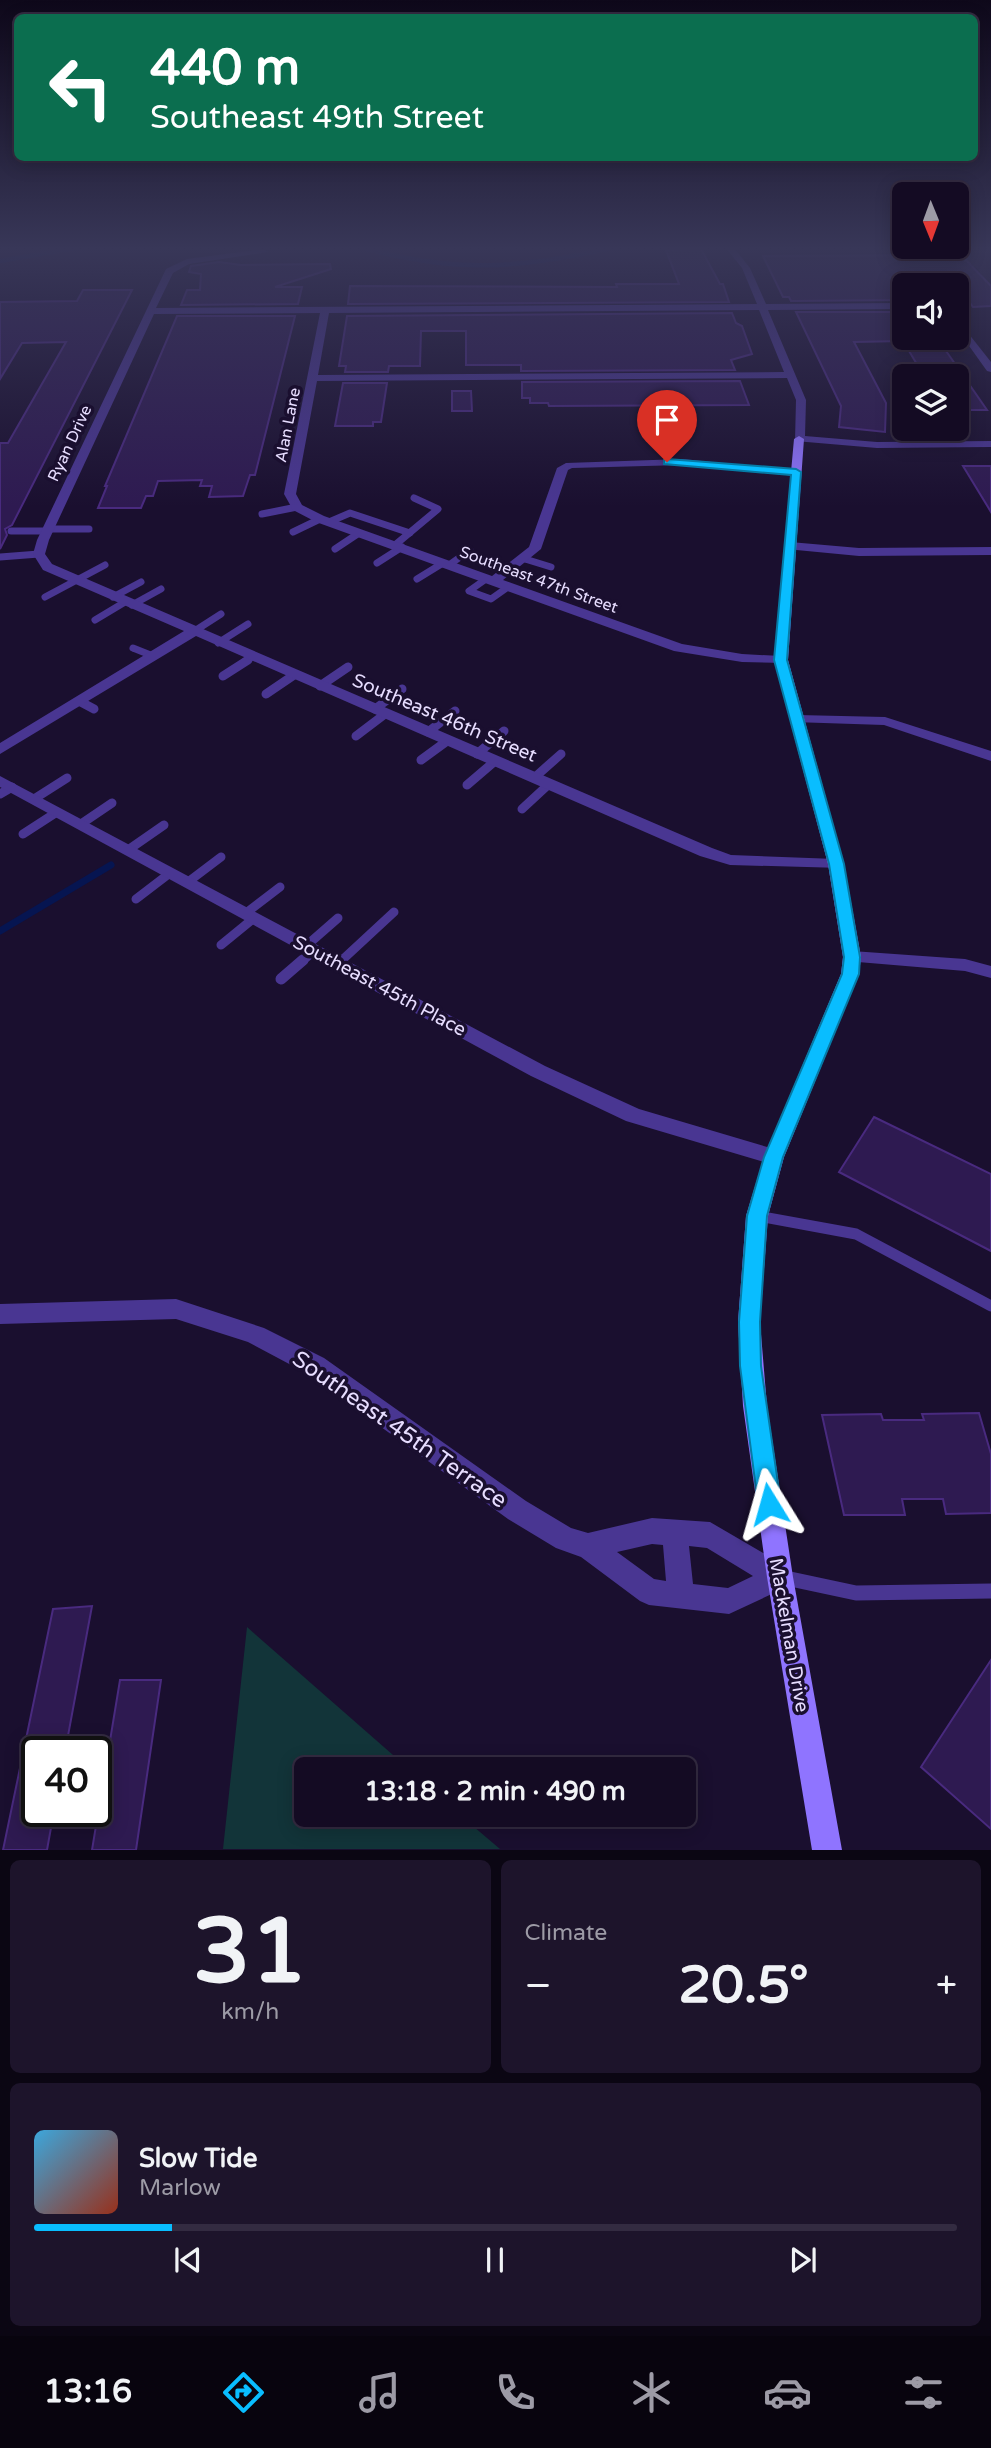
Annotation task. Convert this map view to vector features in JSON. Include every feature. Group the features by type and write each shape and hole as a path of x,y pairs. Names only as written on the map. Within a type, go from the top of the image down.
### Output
{"street":[{"name":"Ryan Drive","path":"43,560 48,530 138,334"},
{"name":"Alan Lane","path":"295,505 289,494 320,334"},
{"name":"Mackelman Drive","path":"773,334 802,400 780,660 836,864 852,957 850,974 774,1157 757,1216 749,1322 750,1366 780,1577 827,1850"},
{"path":"969,339 991,369"},
{"path":"312,378 790,375"},
{"path":"799,439 877,445 991,444"},
{"path":"490,580 535,549 563,468 570,465 672,462 796,472"},
{"name":"Southeast 47th Street","path":"295,505 324,521 679,648 742,658 780,660"},
{"path":"790,545 859,552 991,551"},
{"name":"Southeast 46th Street","path":"43,560 75,581 123,602 730,860 836,864"},
{"path":"0,749 193,632"},
{"path":"798,719 885,721 991,756"},
{"name":"Southeast 45th Place","path":"4,788 34,799 604,1103 633,1115 774,1157"},
{"path":"852,957 965,965 991,972"},
{"name":"Southeast 45th Terrace","path":"0,1314 176,1309 212,1319 257,1335 316,1366 517,1510 565,1539 587,1546 649,1592 729,1601 780,1577"},
{"path":"587,1546 652,1531 710,1535 780,1577"},
{"path":"675,1533 681,1595"}],"lane":[{"path":"377,563 438,509 414,498"},
{"path":"262,514 295,505"},
{"path":"293,532 350,513 410,533"},
{"path":"11,531 89,529"},
{"path":"335,549 359,533"},
{"path":"417,579 470,550"},
{"path":"0,557 43,560"},
{"path":"524,559 551,567"},
{"path":"45,597 105,565"},
{"path":"490,580 468,591 491,599 508,587"},
{"path":"123,602 141,582"},
{"path":"95,620 123,602 161,589"},
{"path":"193,632 222,614"},
{"path":"218,642 248,624"},
{"path":"133,648 153,656"},
{"path":"223,676 252,657"},
{"path":"320,686 348,667"},
{"path":"266,694 294,675"},
{"path":"356,736 402,689"},
{"path":"79,701 94,709"},
{"path":"428,732 455,711"},
{"path":"477,754 504,731"},
{"path":"421,760 447,741"},
{"path":"534,778 561,754"},
{"path":"467,785 495,761"},
{"path":"34,799 67,778"},
{"path":"522,809 549,784"},
{"path":"80,824 112,803"},
{"path":"23,834 57,812"},
{"path":"128,850 164,825"},
{"path":"188,882 221,857"},
{"path":"136,899 170,873"},
{"path":"221,945 280,887"},
{"path":"338,963 394,912"},
{"path":"281,979 338,919"},
{"path":"757,1216 856,1234 991,1306"},
{"path":"780,1577 856,1593 991,1591"}],"green space":[{"path":"247,1627 395,1757 294,1757 294,1827 474,1827 500,1849 223,1849"}],"building":[{"path":"0,334 109,334 12,525 5,529 7,535 0,549 0,443 8,443 66,342 22,343 0,379"},
{"path":"169,334 290,334 255,475 250,475 243,496 209,497 212,486 200,486 202,480 158,481 153,496 146,496 141,508 98,508"},
{"path":"344,334 421,334 420,366 389,366 388,372 345,372 346,366 339,366"},
{"path":"466,334 745,334 752,354 731,360 735,370 521,371 521,365 466,365"},
{"path":"807,334 892,334 892,341 854,342 886,403 885,432 839,427 841,406"},
{"path":"908,350 945,350 955,364 917,364"},
{"path":"740,381 749,405 549,406 548,403 530,403 530,398 522,398 522,382"},
{"path":"343,383 387,383 381,422 373,422 373,426 335,426"},
{"path":"969,384 987,410 969,410"},
{"path":"452,391 471,391 472,411 452,411"},
{"path":"963,466 991,466 991,512"},
{"path":"874,1117 991,1174 991,1251 839,1172"},
{"path":"979,1413 991,1454 991,1513 946,1514 943,1499 902,1499 905,1515 844,1515 822,1415 881,1414 883,1420 924,1420 922,1414"},
{"path":"92,1606 68,1736 27,1736 53,1609"},
{"path":"991,1660 991,1829 921,1767"},
{"path":"120,1680 161,1680 136,1850 92,1850 96,1827 112,1827 111,1736"},
{"path":"21,1763 21,1827 51,1827 47,1850 3,1850"}],"waterway":[{"path":"0,931 111,865"}],"route":[{"path":"667,462 796,472 780,660 836,864 845,903 852,957 850,974 774,1157 757,1216 749,1322 750,1366 769,1504"}]}
